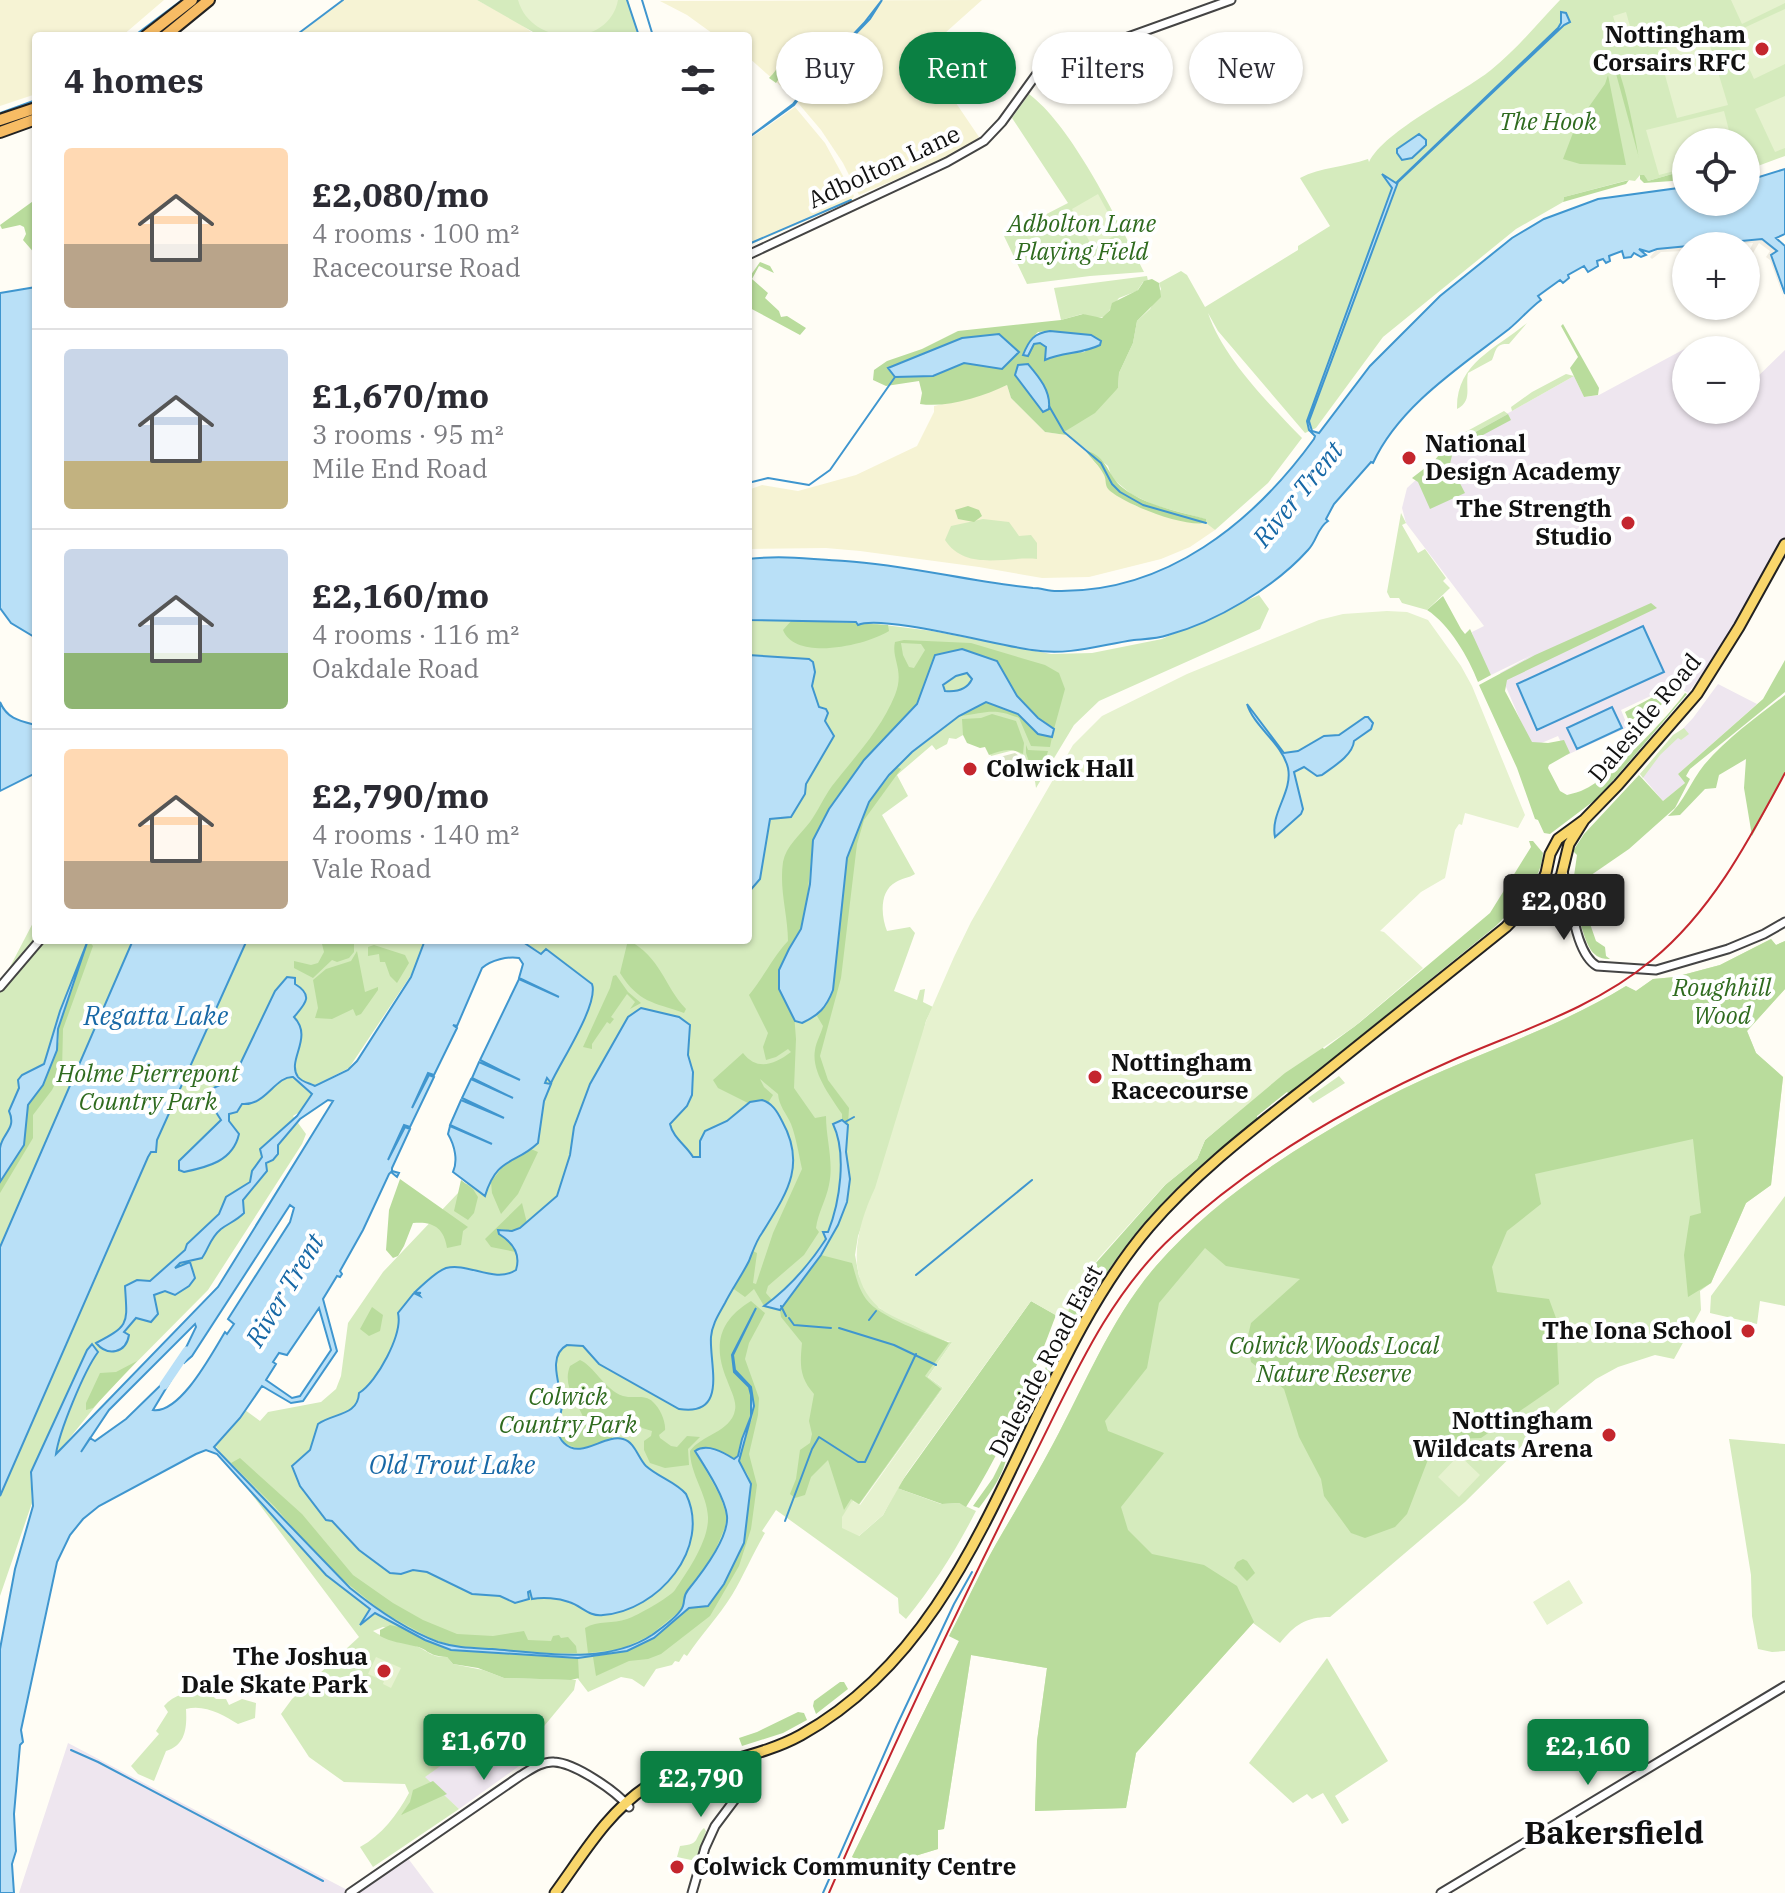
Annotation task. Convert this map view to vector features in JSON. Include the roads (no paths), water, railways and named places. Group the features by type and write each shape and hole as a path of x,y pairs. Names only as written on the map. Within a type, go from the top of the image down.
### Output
{"highway":[{"path":"151,32 192,0"},
{"path":"170,32 209,0"},
{"path":"0,120 32,109"},
{"path":"0,132 32,120"}],"main road":[{"name":"Daleside Road","path":"1549,857 1558,839 1584,820 1618,785 1697,694 1783,554 1785,544"},
{"name":"Daleside Road","path":"1563,860 1584,820"},
{"path":"1549,857 1556,854 1563,860 1563,872"},
{"name":"Daleside Road East","path":"1536,896 1549,857"},
{"name":"Daleside Road East","path":"555,1893 596,1836 646,1787 784,1743 843,1707 880,1674 946,1591 985,1521 1082,1325 1108,1281 1149,1227 1212,1163 1506,927 1563,872"},
{"path":"1546,873 1553,882"}],"street":[{"name":"Adbolton Lane","path":"752,254 947,162 984,141 1036,75 1056,63 1231,0"},
{"path":"1563,872 1571,906"},
{"path":"1553,882 1563,887 1583,949 1591,963 1601,967 1656,970 1728,949 1785,922"},
{"path":"0,987 37,944"},
{"path":"1441,1893 1785,1686"},
{"path":"692,1893 715,1826 753,1776 753,1754"},
{"path":"350,1893 520,1776 546,1762 567,1766 610,1789 628,1805"}],"water":[{"path":"882,0 870,19 856,32 864,23"},
{"path":"1561,12 1566,13 1570,22 1398,182 1309,421 1312,431 1319,433 1370,366 1440,296 1512,238 1544,219 1598,199 1672,189 1672,216 1760,216 1760,177 1785,169 1785,234 1776,238 1785,246 1785,294 1771,255 1777,251 1760,239 1760,232 1672,232 1672,248 1649,252 1639,249 1646,255 1641,257 1634,253 1624,258 1622,251 1609,256 1610,261 1606,263 1603,259 1597,261 1598,266 1588,272 1584,266 1568,275 1569,278 1563,283 1560,280 1538,296 1541,300 1513,326 1432,389 1398,423 1373,463 1334,504 1326,519 1328,521 1294,564 1244,602 1168,635 1059,652 890,624 752,620 752,559 785,557 845,561 1057,591 1097,588 1135,580 1170,566 1235,525 1290,470 1314,439 1307,421 1392,188 1382,174 1396,183 1558,28"},
{"path":"793,104 795,104 794,105 752,135"},
{"path":"1419,134 1426,140 1426,145 1412,158 1402,160 1397,149"},
{"path":"32,288 32,636 11,623 0,608 0,293"},
{"path":"1050,331 1091,335 1101,341 1093,348 1045,360 1046,347 1040,343 1034,344 1028,356 1023,355 1033,338"},
{"path":"999,334 1019,352 1002,369 964,363 933,376 895,377 888,368 962,338"},
{"path":"1028,364 1048,396 1049,409 1043,412 1015,375 1018,365"},
{"path":"1643,626 1664,672 1537,730 1517,684"},
{"path":"962,649 997,661 1017,696 1038,718 1054,729 1052,737 1038,734 1018,714 986,702 959,716 912,752 889,775 869,802 847,858 833,990 817,1014 802,1023 795,1021 779,989 779,970 801,929 810,884 813,840 829,809 864,760 917,704 935,655","holes":["967,673 972,679 957,691 945,691 943,685"]},
{"path":"752,655 809,659 815,672 812,686 819,707 828,713 825,721 834,736 791,817 770,819 760,879 752,888"},
{"path":"0,702 10,716 32,724 32,775 0,791"},
{"path":"1247,704 1284,753 1298,751 1324,736 1339,735 1365,717 1373,723 1371,729 1354,741 1346,756 1322,775 1317,776 1304,767 1294,772 1303,809 1275,837 1276,819 1289,777 1288,768 1280,751"},
{"path":"1612,707 1622,728 1577,749 1567,728"},
{"path":"87,944 58,1029 57,1050 43,1085 28,1105 24,1145 0,1182 0,1148 10,1127 9,1111 19,1088 18,1080 44,1064 60,1011"},
{"name":"Regatta Lake","path":"131,944 245,944 157,1140 156,1152 151,1152 148,1157 0,1496 0,1247"},
{"path":"423,944 526,944 541,954 546,949 592,984 593,993 585,1018 551,1083 547,1078 545,1083 551,1084 544,1101 538,1143 501,1167 485,1196 453,1172 455,1158 448,1134 450,1126 492,1144 450,1125 461,1100 504,1118 462,1098 471,1079 513,1098 472,1078 479,1062 520,1080 480,1060 519,979 559,997 519,978 523,964 519,958 500,959 482,968 457,1026 453,1025 457,1028 434,1075 428,1073 412,1108 429,1075 434,1077 410,1127 404,1125 388,1160 405,1127 410,1129 392,1168 392,1171 399,1173 397,1177 391,1172 389,1174 340,1271 342,1274 337,1276 323,1299 337,1351 303,1401 291,1403 262,1386 240,1418 214,1447 350,1588 414,1631 438,1642 465,1647 574,1655 615,1650 652,1635 678,1614 686,1592 724,1535 727,1516 723,1500 695,1451 710,1448 734,1459 738,1456 751,1416 751,1395 749,1387 734,1372 732,1355 756,1308 733,1355 735,1370 751,1387 754,1406 739,1461 751,1484 744,1543 724,1584 708,1606 689,1608 654,1638 627,1651 578,1658 451,1650 375,1613 360,1625 370,1609 326,1575 217,1454 206,1450 196,1454 99,1506 70,1535 57,1562 21,1730 23,1742 20,1745 14,1814 14,1893 0,1893 0,1649 15,1569 33,1506 31,1472 87,1350 92,1344 98,1352 73,1402 56,1454 218,1287 333,1101 328,1100 300,1119 278,1145 278,1154 266,1163 267,1171 243,1200 244,1213 217,1232 202,1258 180,1263 175,1268 190,1262 195,1278 189,1286 175,1295 165,1291 154,1295 158,1314 151,1322 136,1318 124,1332 129,1335 120,1349 106,1350 96,1343 116,1332 124,1322 125,1286 137,1280 150,1281 185,1250 187,1244 219,1214 226,1197 250,1182 252,1171 262,1157 260,1149 297,1116 312,1094 293,1077 281,1081 258,1100 242,1104 237,1112 229,1114 229,1121 239,1134 225,1157 202,1168 184,1172 179,1170 179,1161 221,1120 207,1098 209,1090 233,1079 275,991 287,977 295,978 295,984 306,997 294,1017 301,1033 295,1063 298,1077 315,1086 348,1070 357,1061 411,977","holes":["290,1205 294,1208 290,1222 228,1319 234,1324 227,1334 225,1332 184,1393 174,1403 153,1410 171,1380 168,1378 126,1419 95,1441 90,1438 109,1410 195,1324 180,1360 184,1363 192,1356","319,1308 331,1350 300,1396 292,1398 266,1380 279,1353 287,1355"]},
{"name":"Old Trout Lake","path":"641,1008 679,1017 690,1025 688,1055 693,1072 692,1095 687,1106 670,1124 693,1157 700,1157 700,1141 705,1131 727,1121 750,1102 762,1100 778,1114 793,1152 793,1166 785,1192 713,1328 713,1386 711,1397 705,1405 695,1409 679,1409 599,1364 583,1346 567,1345 561,1350 556,1363 562,1402 558,1428 560,1438 571,1448 578,1449 616,1438 623,1439 633,1447 646,1466 682,1490 692,1515 692,1535 686,1555 675,1573 643,1602 603,1615 560,1600 532,1599 530,1591 529,1599 515,1603 500,1596 472,1594 427,1572 390,1573 359,1550 332,1521 326,1520 300,1486 292,1466 310,1450 318,1424 354,1406 359,1393 373,1379 393,1345 398,1313 414,1293 420,1296 418,1293 421,1293 415,1292 430,1278 446,1268 454,1267 499,1275 516,1270 514,1249 498,1230 520,1228 557,1196 570,1155 574,1127 590,1084 628,1017"},
{"path":"842,1120 848,1125 846,1152 850,1179 847,1202 838,1225 821,1255 780,1310 764,1306 798,1276 826,1239 823,1232 828,1232 832,1220 839,1192 841,1163 833,1124"}],"waterway":[{"path":"139,32 182,0"},
{"path":"300,32 343,0"},
{"path":"627,0 638,32"},
{"path":"642,0 652,32"},
{"path":"0,113 32,101"},
{"path":"752,243 851,200"},
{"path":"752,482 768,478 809,485 830,470 895,377"},
{"path":"1049,406 1064,432 1101,463 1120,492 1143,505 1206,523"},
{"path":"845,1122 854,1117"},
{"path":"916,1275 1032,1180"},
{"path":"781,1306 786,1316"},
{"path":"869,1320 876,1311"},
{"path":"789,1318 794,1325 831,1328"},
{"path":"839,1328 894,1345 936,1365"},
{"name":"River Trent","path":"164,1385 187,1351"},
{"path":"785,1521 819,1437 858,1462 865,1462 916,1354"},
{"path":"823,1893 897,1725 972,1572"},
{"path":"71,1750 323,1881"}],"railway":[{"path":"829,1893 976,1573 1074,1375 1128,1286 1150,1260 1205,1208 1306,1136 1416,1077 1581,1005 1606,992 1652,960 1693,920 1711,897 1743,849 1785,773"}],"place":[{"name":"Nottingham Corsairs RFC","path":"1762,49"},
{"name":"National Design Academy","path":"1409,458"},
{"name":"The Strength Studio","path":"1628,523"},
{"name":"Colwick Hall","path":"970,769"},
{"name":"Nottingham Racecourse","path":"1095,1077"},
{"name":"The Iona School","path":"1748,1331"},
{"name":"Nottingham Wildcats Arena","path":"1609,1435"},
{"name":"The Joshua Dale Skate Park","path":"384,1671"},
{"name":"Colwick Community Centre","path":"677,1867"}],"district":[{"name":"Bakersfield","path":"1614,1833"}],"park label":[{"name":"The Hook","path":"1548,122"},
{"name":"Adbolton Lane Playing Field","path":"1082,238"},
{"name":"Roughhill Wood","path":"1722,1002"},
{"name":"Holme Pierrepont Country Park","path":"148,1088"},
{"name":"Colwick Woods Local Nature Reserve","path":"1334,1360"},
{"name":"Colwick Country Park","path":"568,1411"}]}
